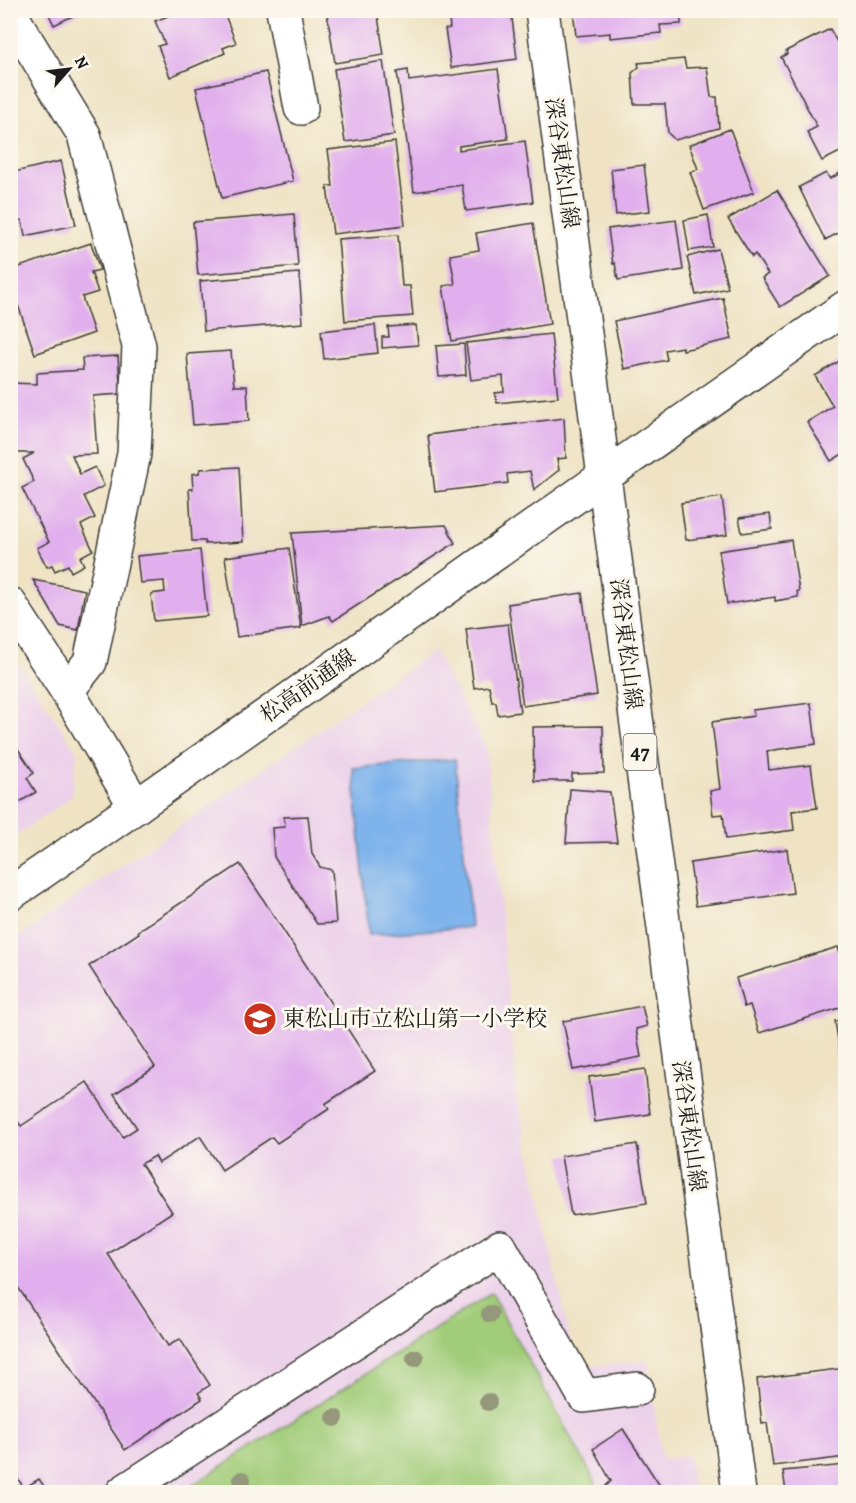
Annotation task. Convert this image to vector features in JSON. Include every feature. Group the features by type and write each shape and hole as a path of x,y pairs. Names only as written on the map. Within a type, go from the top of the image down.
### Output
{"street":[{"path":"283,10 301,108"},
{"name":"深谷東松山線","path":"542,10 739,1492"},
{"path":"10,13 84,135 139,346 134,454 90,662 67,691"},
{"name":"松高前通線","path":"10,894 846,307"},
{"path":"10,604 67,691 136,807"},
{"path":"123,1492 500,1247 584,1396 637,1389"}],"shaded area":[{"path":"10,651 77,752 71,797 11,839"},
{"name":"東松山市立松山第一小学校","path":"434,651 486,747 517,1095 576,1367 647,1361 662,1460 689,1455 693,1492 11,1492 10,943"}],"green space":[{"path":"491,1293 596,1483 582,1492 182,1492"}],"water":[{"path":"455,759 471,927 369,935 353,768"}],"building":[{"path":"47,10 85,10 54,25"},
{"path":"166,10 223,10 236,43 223,48 225,53 170,77 158,46 165,44 155,21 168,16"},
{"path":"322,10 377,10 384,55 335,63 327,13 322,13"},
{"path":"448,10 511,10 517,59 451,68 445,29 450,28"},
{"path":"573,10 684,10 684,14 681,15 681,24 660,25 661,33 610,38 610,33 576,36"},
{"path":"830,29 846,59 846,149 822,161 807,132 817,127 781,57 787,54 786,51"},
{"path":"684,59 686,68 707,67 711,97 717,97 719,128 675,140 668,133 665,104 634,104 632,73 639,67 638,63"},
{"path":"383,61 394,135 345,142 334,69"},
{"path":"498,69 508,139 459,146 459,150 525,141 533,202 466,211 462,185 414,192 397,72 408,70 409,81"},
{"path":"266,72 293,181 222,198 196,88"},
{"path":"730,129 754,192 704,210 690,172 698,169 689,145"},
{"path":"395,142 405,225 333,234 327,186 333,186 328,150"},
{"path":"61,161 76,225 25,236 22,220 15,221 10,203 10,173"},
{"path":"644,165 650,211 616,215 611,169"},
{"path":"826,173 830,179 840,173 846,185 846,229 825,240 799,187"},
{"path":"777,190 830,276 780,307 762,278 768,274 755,254 752,257 728,219"},
{"path":"294,214 298,266 198,275 193,222"},
{"path":"708,215 713,247 689,251 684,220"},
{"path":"676,220 683,270 618,280 615,263 613,264 608,229"},
{"path":"533,223 550,324 452,341 443,286 455,284 450,255 479,250 476,233"},
{"path":"398,235 402,286 410,286 413,316 345,321 338,239"},
{"path":"91,243 100,270 91,272 98,292 82,297 94,333 35,354 10,282 10,270"},
{"path":"718,249 728,288 696,295 687,257"},
{"path":"299,273 303,323 204,331 200,281"},
{"path":"723,298 732,339 683,350 683,347 665,350 667,360 624,369 614,321"},
{"path":"375,325 378,353 324,359 321,331"},
{"path":"416,325 418,345 382,348 382,337 389,337 388,327"},
{"path":"551,334 558,397 497,403 495,393 504,392 503,376 471,380 466,343"},
{"path":"464,344 466,375 439,377 436,346"},
{"path":"231,351 234,386 247,386 249,421 193,425 187,354"},
{"path":"118,356 121,394 93,396 97,454 72,455 80,474 95,467 104,486 84,496 95,518 81,525 93,550 80,557 84,565 71,572 68,565 55,571 52,565 47,567 37,548 49,542 22,488 34,482 23,459 34,453 10,453 10,383 37,384 37,373 83,370 82,358"},
{"path":"846,357 846,452 831,461 807,422 833,406 815,376"},
{"path":"564,418 566,458 557,459 559,470 534,490 530,471 507,474 508,483 435,492 428,435"},
{"path":"239,467 243,542 205,544 205,541 192,541 189,489 193,489 192,474 199,473 200,469"},
{"path":"722,497 727,535 686,540 681,503"},
{"path":"770,514 772,529 742,533 739,518"},
{"path":"446,525 455,543 333,621 329,616 302,626 292,533"},
{"path":"791,540 798,597 775,601 775,597 727,604 719,551"},
{"path":"289,548 301,628 237,637 225,557"},
{"path":"200,550 207,616 154,621 151,594 165,592 164,581 140,583 137,556"},
{"path":"33,580 85,590 78,630 60,626"},
{"path":"582,593 597,695 523,706 508,604"},
{"path":"508,624 520,712 498,715 496,702 492,702 489,686 474,688 466,629"},
{"path":"811,703 816,744 767,751 769,770 811,765 817,808 792,811 794,830 726,839 723,814 713,815 710,791 720,789 712,722 754,716 753,710"},
{"path":"603,726 604,773 572,774 572,781 534,781 533,727"},
{"path":"10,737 34,773 27,778 36,792 10,808"},
{"path":"570,789 610,792 617,842 566,843"},
{"path":"308,816 312,854 320,867 332,870 336,923 317,924 274,857 272,828 285,827 284,817"},
{"path":"787,849 793,893 696,906 690,863"},
{"path":"240,864 375,1071 325,1104 329,1109 277,1143 272,1137 222,1170 200,1136 159,1163 155,1156 141,1164 172,1212 108,1254 168,1346 180,1339 210,1385 198,1393 202,1399 125,1450 10,1275 10,1110 21,1126 87,1082 123,1137 137,1128 114,1094 155,1067 89,966"},
{"path":"838,947 846,973 846,978 839,980 846,1006 759,1033 750,1005 744,1007 736,978"},
{"path":"642,1006 647,1026 636,1029 641,1057 573,1070 563,1021"},
{"path":"846,1020 846,1064 842,1065 835,1021"},
{"path":"645,1069 650,1114 595,1122 589,1077"},
{"path":"637,1144 647,1203 571,1215 561,1156"},
{"path":"846,1368 846,1457 773,1466 767,1423 762,1424 757,1379"},
{"path":"623,1429 664,1492 600,1492 611,1481 593,1449"},
{"path":"846,1465 846,1492 786,1492 783,1471"},
{"path":"10,1467 24,1488 39,1479 48,1492 10,1492"}],"place":[{"name":"東松山市立松山第一小学校","path":"260,1019"}]}
